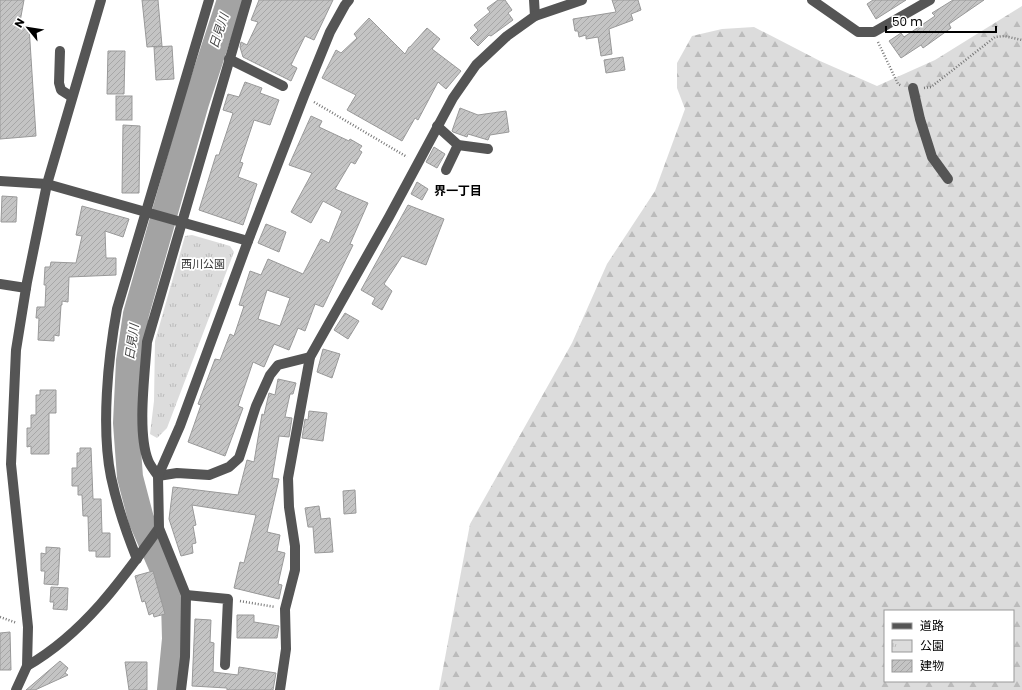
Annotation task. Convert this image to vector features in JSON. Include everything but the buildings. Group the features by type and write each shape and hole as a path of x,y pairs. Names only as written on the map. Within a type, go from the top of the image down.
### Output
{"street":[{"path":"16,690 27,666 28,627 12,464 16,350 26,288 47,184 102,0"},
{"path":"137,559 124,525 111,477 108,452 108,395 111,342 117,309 209,0"},
{"path":"158,476 148,461 144,446 143,392 147,342 246,0"},
{"path":"181,690 185,657 186,595 159,528 158,476 180,426 248,241 304,96 330,32 344,5 349,0"},
{"path":"534,0 535,16"},
{"path":"280,690 286,649 285,609 295,570 295,546 288,507 288,478 310,357 418,164 453,98 476,65 507,36 535,16 582,0"},
{"path":"812,0 858,32 874,32 930,0"},
{"path":"60,50 59,83 61,90 72,97"},
{"path":"229,59 284,86"},
{"path":"912,88 932,157 948,179"},
{"path":"438,126 458,145 488,149"},
{"path":"446,170 458,145"},
{"path":"0,181 47,184 248,241"},
{"path":"0,284 26,288"},
{"path":"158,476 177,473 209,475 229,468 239,458 256,406 270,375 278,365 310,357"},
{"path":"27,666 44,656 67,639 104,599 137,559 159,528"},
{"path":"186,595 228,599 225,665"}],"path":[{"path":"874,32 898,84 904,88 931,87 995,37 1004,36 1022,40"},
{"path":"304,96 418,164"},
{"path":"228,599 285,609"}],"green space":[{"path":"1022,6 1022,690 439,690 470,524 572,343 607,264 655,191 685,109 677,88 677,63 692,36 722,29 754,27 820,61 877,86 935,60"},
{"name":"西川公園","path":"192,235 230,246 234,252 167,428 157,438 150,434 154,401 155,341 185,236"}],"waterway":[{"name":"日見川","path":"170,690 175,639 174,602 167,579 141,519 130,477 126,423 129,361 136,314 196,103 230,0"}],"district":[{"name":"界一丁目","path":"458,191"}]}
